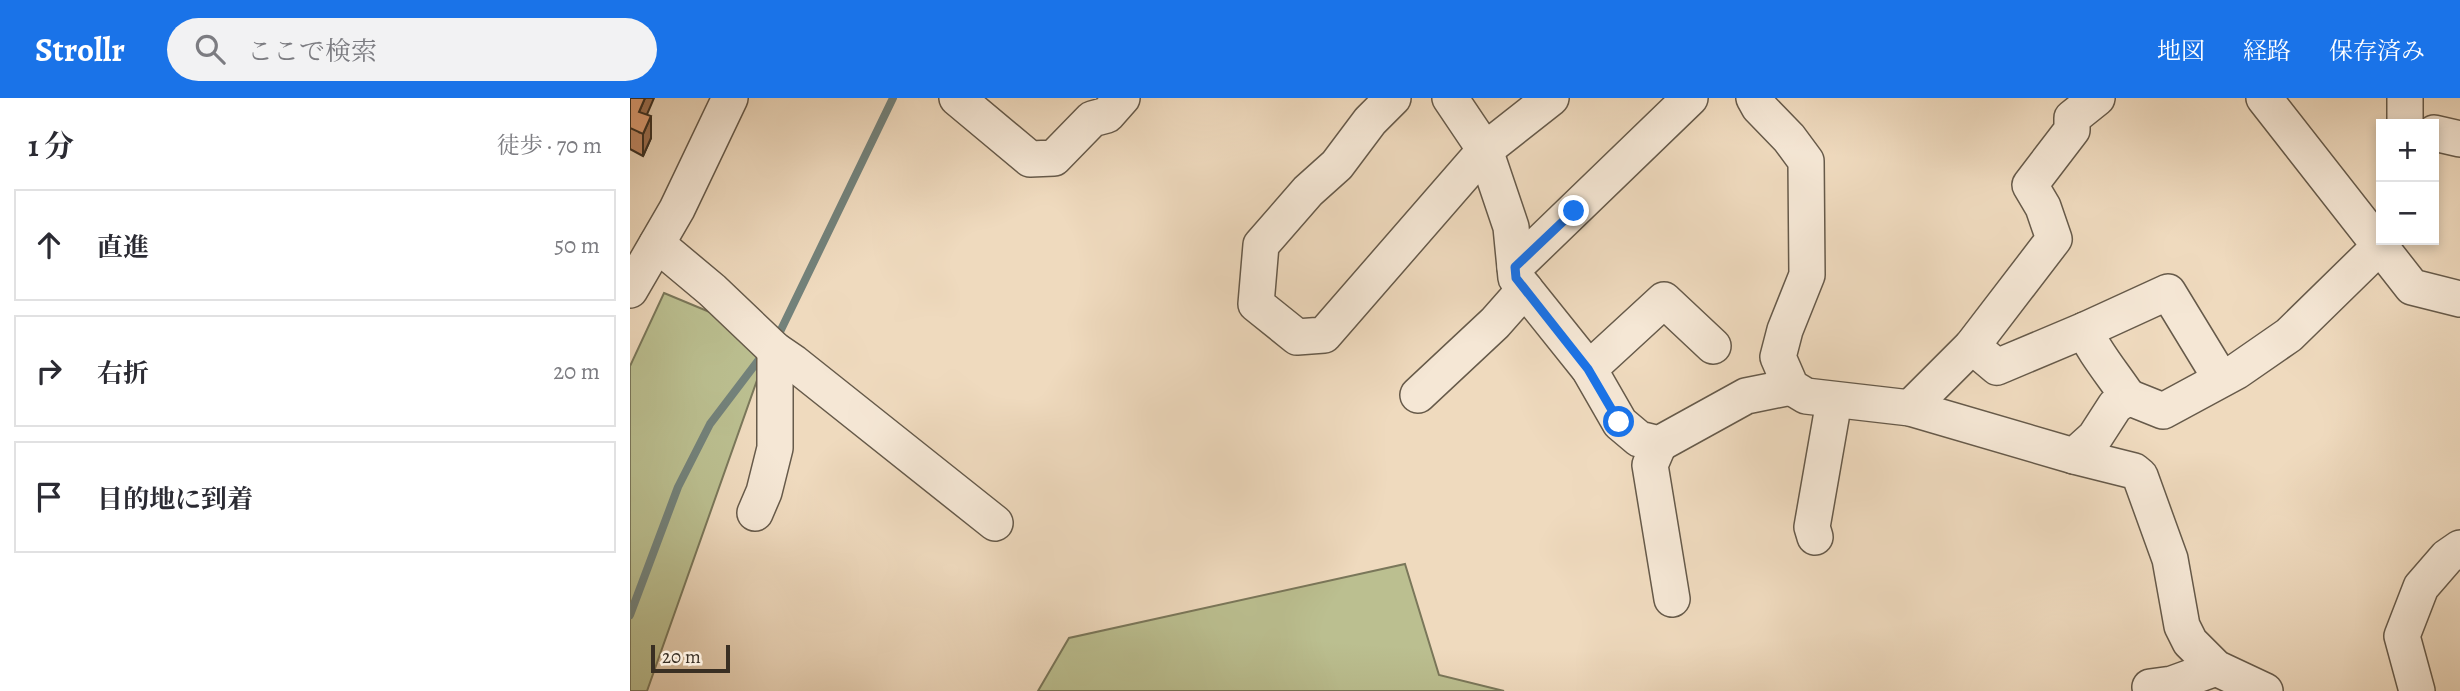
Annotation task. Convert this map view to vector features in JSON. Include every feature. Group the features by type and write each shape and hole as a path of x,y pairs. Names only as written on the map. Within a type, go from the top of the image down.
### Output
{"street":[{"path":"630,290 677,209 730,98"},
{"path":"957,98 1030,159 1054,158 1092,119 1107,115 1122,98"},
{"path":"1393,98 1370,121 1337,165 1308,191 1261,245 1256,304 1297,337 1324,335 1485,150 1551,98"},
{"path":"1450,98 1485,150 1511,227 1520,278 1588,369 1619,422 1639,439 1659,444"},
{"path":"1418,395 1495,323 1520,278 1690,98"},
{"path":"1754,98 1806,161 1807,275 1785,330 1778,357 1791,387 1806,396 1834,401 1910,408 2134,471 2140,476 2170,559 2182,626 2190,642 2216,668 2265,691"},
{"path":"1910,408 1972,346 2054,239 2043,206 2030,185 2071,130 2072,118 2098,98"},
{"path":"2264,98 2376,237"},
{"path":"2405,98 2405,119"},
{"path":"2439,134 2460,139"},
{"path":"657,244 712,290 770,345 995,523"},
{"path":"2085,330 2090,343 2128,397 2163,411 2221,379 2289,335 2377,245"},
{"path":"2382,245 2412,287 2460,299"},
{"path":"1972,346 1997,366 2168,292 2221,379"},
{"path":"1588,369 1664,300 1713,346"},
{"path":"755,513 764,492 775,448 770,345"},
{"path":"1672,599 1650,465 1659,444 1746,396 1791,387"},
{"path":"2074,456 2095,437 2115,406 2128,397"},
{"path":"1815,537 1812,527 1834,401"},
{"path":"2417,691 2402,636 2421,587 2447,557 2460,548"},
{"path":"2150,687 2172,684 2216,668"}],"green space":[{"path":"664,293 772,338 647,691 630,691 630,366"},
{"path":"1405,564 1439,675 1504,691 1038,691 1069,638"}],"building":[{"path":"630,98 645,98 639,112 651,116 643,134 630,128"}],"waterway":[{"path":"777,338 893,98"},
{"path":"630,615 678,487 710,424 764,353"}],"route":[{"path":"1574,211 1515,267 1516,278 1588,369 1619,422"}]}
